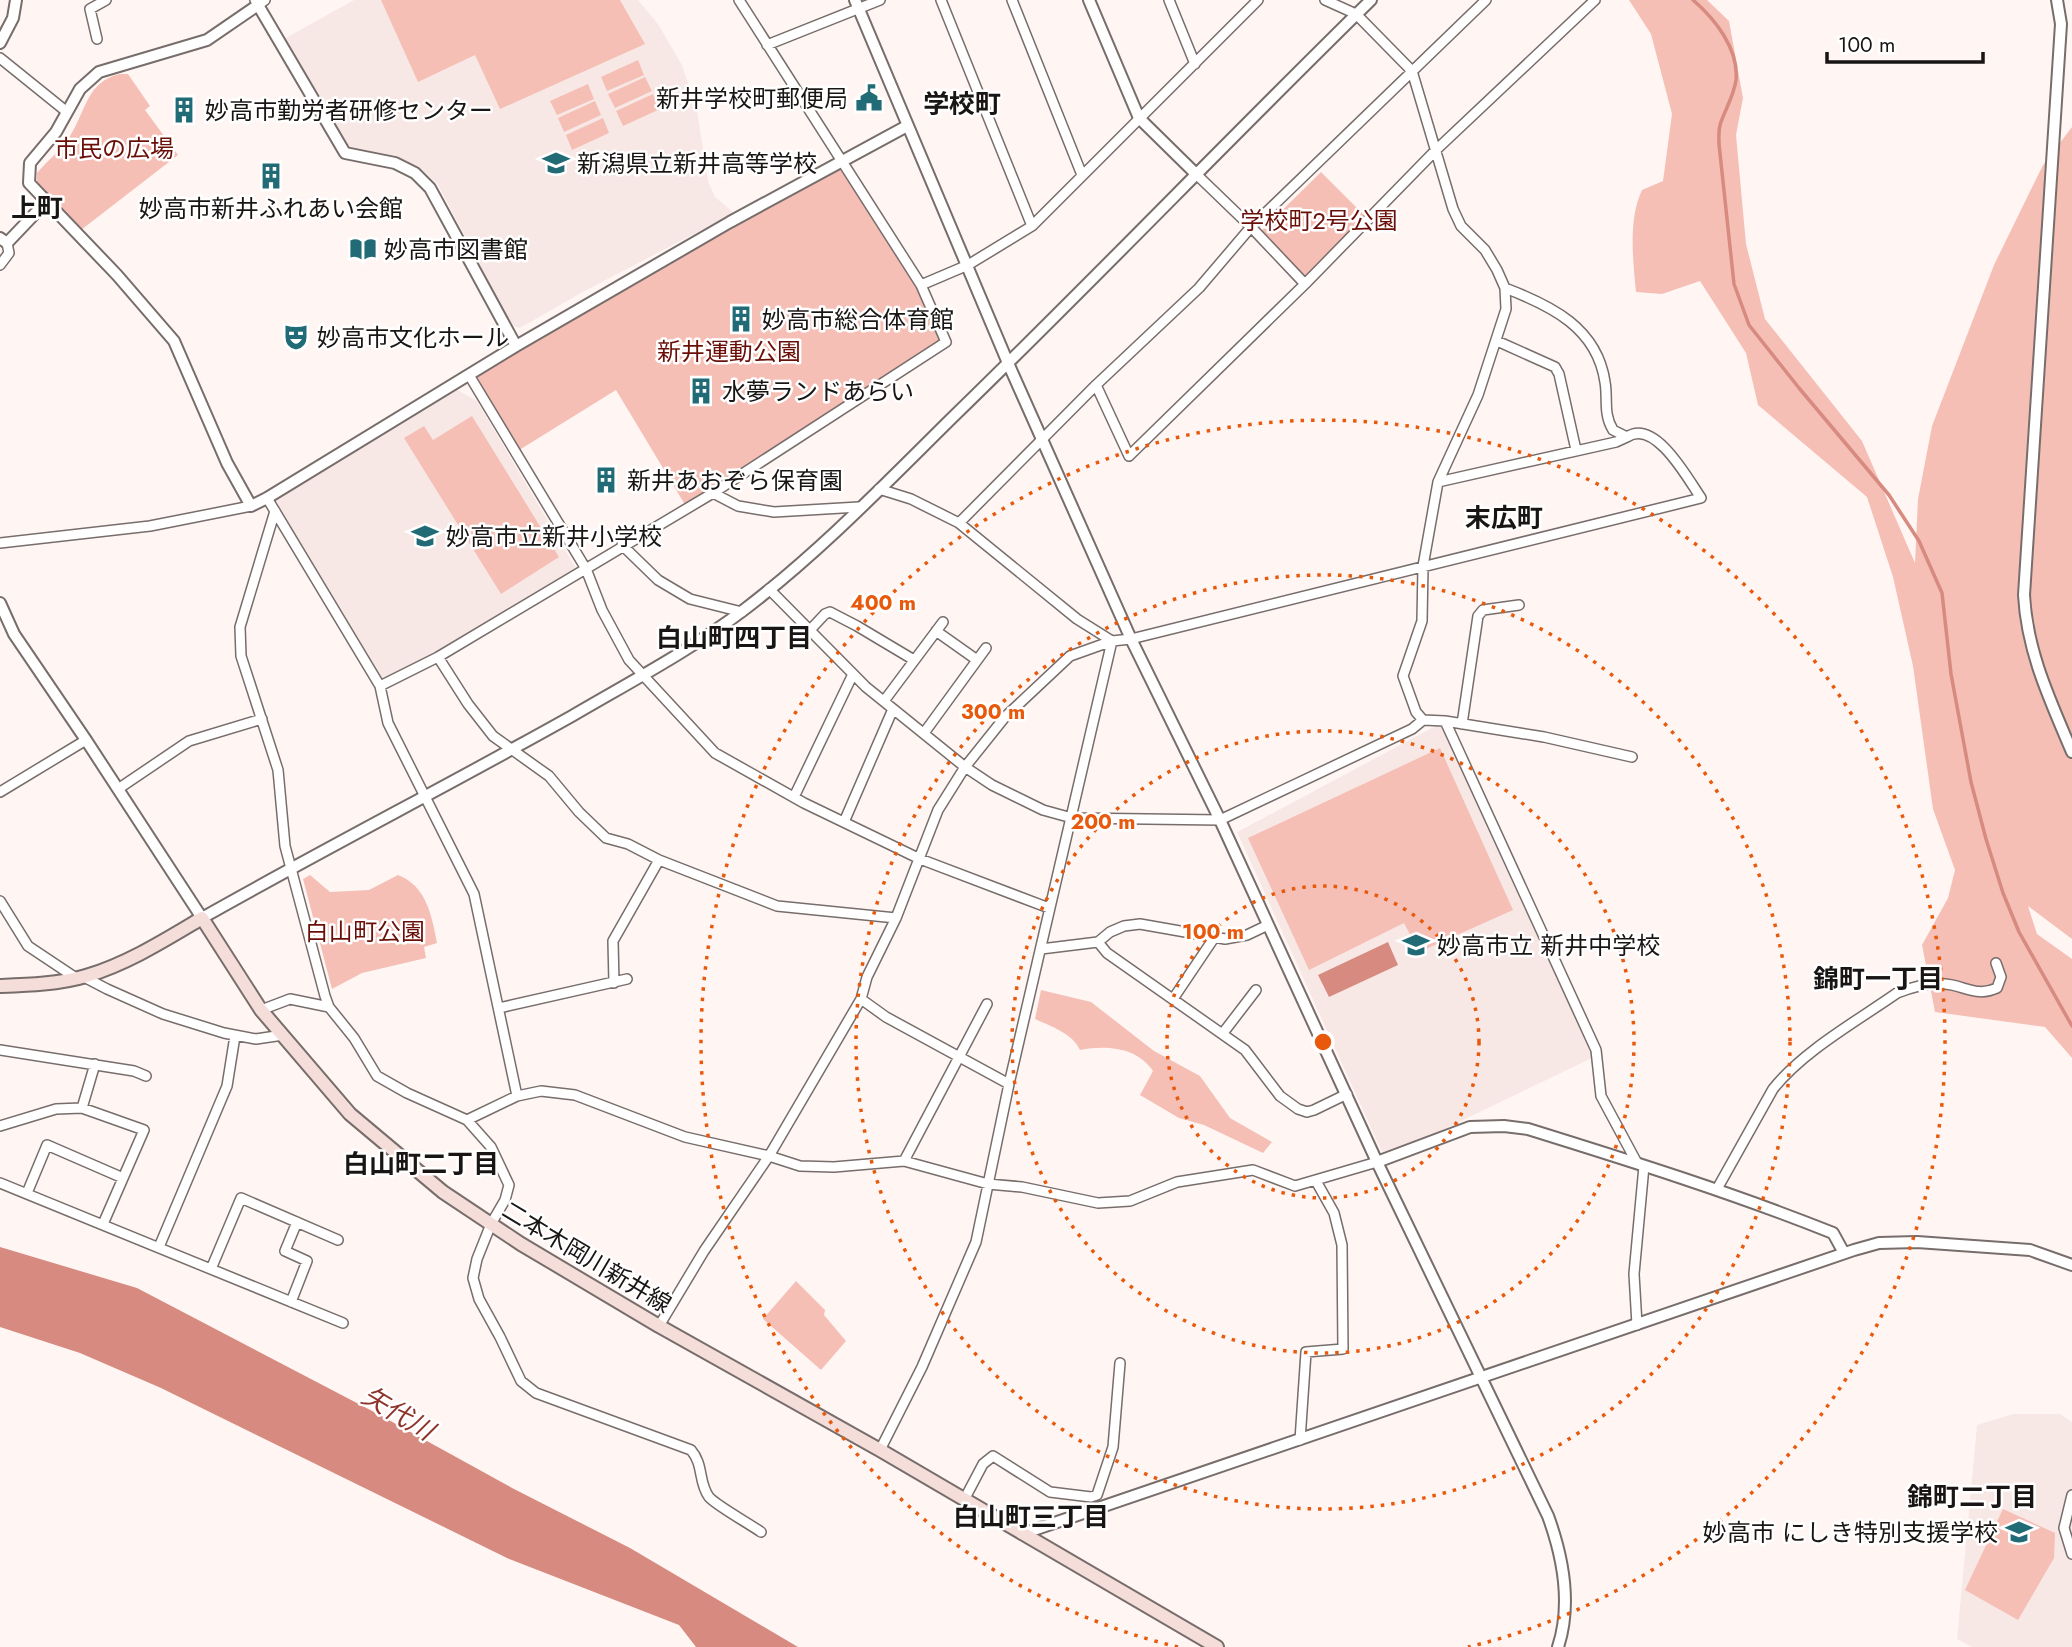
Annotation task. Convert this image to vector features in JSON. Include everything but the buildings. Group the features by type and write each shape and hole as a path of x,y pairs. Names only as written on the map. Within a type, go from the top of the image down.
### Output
{"main road":[{"path":"0,986 42,984 80,977 136,956 202,918"},
{"name":"二本木岡川新井線","path":"202,918 261,1010 350,1114 443,1192 659,1326 880,1450 1217,1647"}],"street":[{"path":"0,43 9,30 16,0"},
{"path":"97,39 90,9 106,0"},
{"path":"380,686 438,657 713,493 946,342 921,285 739,0"},
{"path":"767,45 857,5 880,0"},
{"path":"941,0 1032,226"},
{"path":"1012,0 1083,174"},
{"path":"1089,0 1139,118 1251,227 1305,285"},
{"path":"1169,0 1195,65"},
{"path":"921,285 968,265 1032,226 1195,65 1248,5 1258,0"},
{"path":"1325,0 1356,14 1412,71 1450,201 1461,226 1485,250 1506,288 1506,309 1478,396 1438,482 1423,566 1422,621 1403,676 1416,712 1423,720"},
{"path":"0,603 14,634 202,918 513,749 642,675 742,611 822,546 1371,0"},
{"path":"959,523 1096,385 1199,288 1251,227 1486,0"},
{"path":"1096,385 1129,456 1305,285 1436,150 1595,0"},
{"path":"2057,0 2061,24 2024,595 2032,654 2072,752"},
{"path":"251,506 227,463 174,341 117,275 29,183 30,163 56,132 80,89 99,72 207,40 259,2 345,153 395,163 415,173 430,188 516,346"},
{"path":"857,5 1008,363 1131,639 1220,820 1377,1162 1548,1516 1563,1564 1564,1613 1558,1647"},
{"path":"0,58 67,112"},
{"path":"0,543 150,526 251,506 516,346 730,222 907,126"},
{"path":"0,265 9,253 4,241 46,202"},
{"path":"1506,288 1539,301 1575,323 1586,335 1597,355 1605,381 1609,423 1613,430 1627,437"},
{"path":"1497,341 1555,367 1577,450"},
{"path":"469,375 586,569 629,660 715,753 793,797 920,859 1049,908"},
{"path":"659,1326 704,1251 769,1156 861,999 867,977 896,918 938,810 965,767 1005,717 1070,656 1112,641 1131,639 1701,498 1667,449 1645,434 1632,434 1616,442 1438,482"},
{"path":"879,489 911,499 959,523 1077,619 1112,641"},
{"path":"713,493 738,506 774,512 859,507"},
{"path":"267,498 380,686 388,723 474,894 517,1096"},
{"path":"275,511 240,627 241,656 278,770 285,846 329,1007 354,1038 377,1076 467,1120 491,1147 509,1185 505,1200 491,1224 477,1259 474,1278 479,1299 521,1381 536,1393 691,1450 700,1460 701,1475 709,1497 761,1532"},
{"path":"622,545 658,580 690,599 742,611"},
{"path":"769,589 853,674 965,767 992,786 1043,810 1072,818 1220,820 1412,729 1423,720 1544,737 1632,757"},
{"path":"1462,724 1478,616 1483,610 1519,605"},
{"path":"810,630 830,612 914,660"},
{"path":"884,701 943,622"},
{"path":"936,631 977,660"},
{"path":"880,1450 922,1367 976,1242 1009,1084 1112,641"},
{"path":"924,733 986,648"},
{"path":"438,657 468,704 493,736 548,776 606,838 628,844 659,860 777,906 896,918"},
{"path":"793,797 853,674"},
{"path":"844,822 893,709"},
{"path":"118,789 189,740 262,719"},
{"path":"1445,721 1596,1050 1601,1096 1640,1164 1634,1274 1637,1325"},
{"path":"0,792 86,740"},
{"path":"614,983 613,942 659,860"},
{"path":"0,901 28,946 80,977 163,1014 235,1036 256,1040 283,1035"},
{"path":"1041,949 1098,942 1110,932 1124,926 1140,924 1225,939 1247,935 1268,925"},
{"path":"1173,999 1214,938"},
{"path":"1098,942 1107,953 1245,1049 1280,1096 1298,1109 1307,1112 1314,1110 1347,1094"},
{"path":"1717,1189 1773,1088 1800,1061 1897,993 1913,986 1950,985 1986,993 1997,988 2001,977 1996,963"},
{"path":"499,1008 627,979"},
{"path":"1223,1033 1256,990"},
{"path":"261,1010 289,999 329,1007"},
{"path":"861,999 886,1017 1009,1084"},
{"path":"904,1161 987,1004"},
{"path":"159,1247 227,1086 235,1036"},
{"path":"0,1050 95,1064 134,1071 146,1076"},
{"path":"82,1108 95,1064"},
{"path":"467,1120 517,1096 541,1091 575,1095 685,1137 769,1156 800,1166 834,1167 904,1161 988,1184 1022,1187 1098,1203 1130,1201 1177,1182 1253,1170 1295,1186 1377,1162 1470,1127 1504,1126 1528,1129 1717,1189 1833,1233 1844,1253"},
{"path":"0,1126 56,1109 82,1108 144,1130 103,1224"},
{"path":"27,1193 47,1145 123,1178"},
{"path":"1300,1440 1306,1352 1343,1349 1342,1245 1334,1213 1316,1181"},
{"path":"0,1182 343,1323"},
{"path":"212,1269 241,1198 338,1240"},
{"path":"291,1302 307,1261 285,1251 297,1222"},
{"path":"1022,1534 1879,1243 1917,1242 2030,1250 2072,1265"},
{"path":"1101,1508 1097,1495 1113,1447 1120,1363"},
{"path":"964,1500 983,1464 993,1456 1050,1493 1097,1495"},
{"path":"2072,1495 2064,1528 2072,1554"}],"shaded area":[{"name":"新潟県立新井高等学校","path":"354,0 638,0 658,24 682,65 697,110 708,181 715,197 734,213 520,328 512,326 437,183 418,166 345,148 282,40"},
{"name":"妙高市立新井小学校","path":"456,389 477,401 577,570 449,649 385,682 273,502"},
{"name":"妙高市立 新井中学校","path":"1445,721 1594,1057 1432,1135 1382,1152 1237,832"},
{"path":"1388,942 1398,965 1329,997 1318,975"},
{"path":"0,1247 137,1288 630,1548 798,1647 696,1647 679,1625 507,1558 161,1388 80,1353 0,1327"},
{"name":"妙高市 にしき特別支援学校","path":"2013,1414 2060,1414 2072,1422 2072,1647 1972,1647 1957,1639 1977,1425"}],"green space":[{"path":"381,0 620,0 645,44 500,109 475,55 418,82"},
{"path":"1629,0 1707,0 1729,21 1743,98 1736,135 1746,244 1765,319 1862,441 1915,563 1918,499 1932,426 1994,265 2043,165 2072,127 2072,939 2028,906 2037,934 2072,959 2072,1058 2045,1027 1935,1012 1922,945 1948,898 1955,870 1933,809 1913,666 1893,577 1867,497 1758,405 1746,353 1700,281 1662,294 1636,292 1633,240 1635,214 1642,190 1663,181 1672,114 1651,34"},
{"path":"638,60 644,75 607,91 601,77"},
{"name":"市民の広場","path":"128,74 150,106 145,110 178,155 81,230 37,182 37,173 67,141 94,90 109,78"},
{"path":"645,77 652,91 615,108 608,94"},
{"path":"588,84 594,99 557,115 550,101"},
{"path":"653,94 660,109 623,126 616,111"},
{"path":"595,101 601,115 564,132 558,118"},
{"path":"603,118 609,133 572,150 566,135"},
{"name":"新井運動公園","path":"843,162 921,285 946,342 687,508 616,390 516,452 469,375"},
{"name":"学校町2号公園","path":"1321,172 1367,218 1304,280 1258,234"},
{"path":"472,416 559,557 501,594 404,438 424,426 433,440"},
{"path":"1440,748 1513,910 1419,952 1404,923 1309,970 1248,838"},
{"name":"白山町公園","path":"310,875 330,892 369,890 398,875 408,880 422,894 437,943 424,947 426,958 362,973 332,989 303,879"},
{"path":"1041,990 1091,1002 1154,1051 1200,1076 1230,1118 1272,1142 1263,1153 1204,1125 1179,1118 1140,1095 1153,1071 1146,1063 1130,1052 1110,1048 1080,1050 1067,1035 1035,1019"},
{"path":"796,1281 825,1310 824,1315 846,1341 821,1370 763,1319"},
{"path":"2003,1509 2055,1533 2054,1558 2018,1620 1965,1590"}],"waterway":[{"path":"1693,0 1724,36 1730,46 1736,68 1734,91 1719,127 1719,144 1734,284 1749,325 1889,495 1919,541 1942,593 1951,674 1971,782 2003,893 2019,932 2072,1026"}],"place":[{"name":"新井学校町郵便局","path":"869,98"},
{"name":"妙高市勤労者研修センター","path":"184,110"},
{"name":"新潟県立新井高等学校","path":"556,163"},
{"name":"妙高市新井ふれあい会館","path":"271,176"},
{"name":"妙高市図書館","path":"363,249"},
{"name":"妙高市総合体育館","path":"741,319"},
{"name":"妙高市文化ホール","path":"296,337"},
{"name":"水夢ランドあらい","path":"701,391"},
{"name":"新井あおぞら保育園","path":"606,480"},
{"name":"妙高市立新井小学校","path":"425,536"},
{"name":"妙高市立 新井中学校","path":"1416,945"},
{"name":"妙高市 にしき特別支援学校","path":"2019,1532"}],"district":[{"name":"学校町","path":"962,104"},
{"name":"上町","path":"37,208"},
{"name":"末広町","path":"1504,518"},
{"name":"白山町四丁目","path":"734,638"},
{"name":"錦町一丁目","path":"1878,979"},
{"name":"白山町二丁目","path":"421,1164"},
{"name":"錦町二丁目","path":"1972,1497"},
{"name":"白山町三丁目","path":"1031,1517"}],"water label":[{"name":"矢代川","path":"398,1413"}]}
